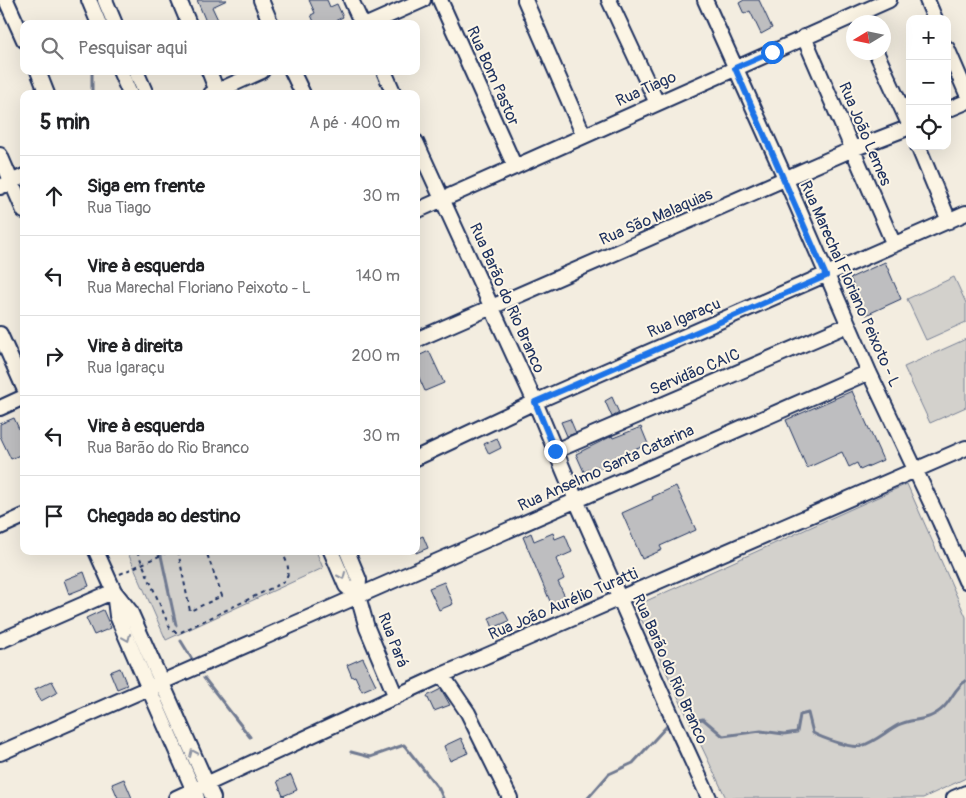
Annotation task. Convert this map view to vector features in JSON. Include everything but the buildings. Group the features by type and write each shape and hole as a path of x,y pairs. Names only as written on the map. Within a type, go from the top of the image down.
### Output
{"street":[{"path":"6,0 20,31"},
{"path":"89,0 97,20"},
{"path":"105,0 113,20"},
{"path":"179,0 187,20"},
{"path":"261,0 269,20"},
{"path":"351,0 360,20"},
{"path":"379,20 423,0"},
{"name":"Rua Bom Pastor","path":"440,0 515,167"},
{"path":"525,0 584,136"},
{"path":"609,0 657,103"},
{"name":"Rua Marechal Floriano Peixoto - L","path":"705,0 786,180 868,372 963,566 966,581"},
{"name":"Rua Tiago","path":"865,15 889,0"},
{"path":"927,0 933,15"},
{"name":"Rua Tiago","path":"420,209 804,37 846,23"},
{"name":"Rua João Lemes","path":"804,37 894,245"},
{"path":"951,57 966,92"},
{"path":"880,60 906,117"},
{"path":"40,75 46,90"},
{"path":"122,75 128,90"},
{"path":"138,75 144,90"},
{"path":"210,75 214,90"},
{"path":"221,90 253,75"},
{"path":"294,75 301,90"},
{"path":"386,75 392,90"},
{"path":"951,108 966,102"},
{"name":"Rua São Malaquias","path":"420,338 906,128"},
{"path":"920,150 949,221"},
{"name":"Rua Barão do Rio Branco","path":"420,151 535,402 619,598 709,798"},
{"path":"0,155 20,201"},
{"name":"Rua Igaraçu","path":"420,456 535,402 966,213"},
{"name":"Servidão CAIC","path":"555,451 848,324"},
{"path":"0,334 20,379"},
{"name":"Rua Anselmo Santa Catarina","path":"161,682 868,372"},
{"path":"0,408 20,399"},
{"name":"Rua João Aurélio Turatti","path":"176,798 195,794 207,784 442,675 966,448"},
{"path":"0,527 20,518"},
{"path":"98,555 111,585 130,611 213,798"},
{"name":"Rua Pará","path":"333,555 346,586 358,596"},
{"name":"Rua Pará","path":"349,555 359,580 358,596 367,628 396,697"},
{"path":"0,641 111,585"},
{"path":"111,585 117,616 195,794"},
{"path":"442,675 468,713 510,798"},
{"path":"0,753 161,682"},
{"path":"954,798 966,792"}],"path":[{"path":"139,555 170,628 175,632 181,632 282,583 288,576 289,568 284,555"},
{"path":"111,585 142,564 161,555"},
{"path":"179,555 190,611 222,596 207,555"}],"shaded area":[{"path":"954,277 966,303 966,322 926,340 907,299"},
{"path":"966,339 966,407 930,423 904,367"},
{"path":"907,484 966,617 966,778 923,798 726,798 635,606"},
{"path":"129,555 318,555 323,568 166,640"}],"waterway":[{"path":"92,75 92,90"},
{"path":"161,555 176,625"},
{"path":"181,641 192,659"},
{"path":"204,678 250,737"},
{"path":"693,721 703,719 723,736 761,731 784,734 797,732 800,715 808,713 813,733 844,745 857,747 866,744 898,725 927,718 938,712 947,704 959,686 966,681"},
{"path":"588,798 609,774 633,763 667,726"},
{"path":"351,752 370,757 404,745 439,789 443,798"}],"route":[{"path":"555,451 535,402 826,276 786,180 735,68 772,52"}]}
